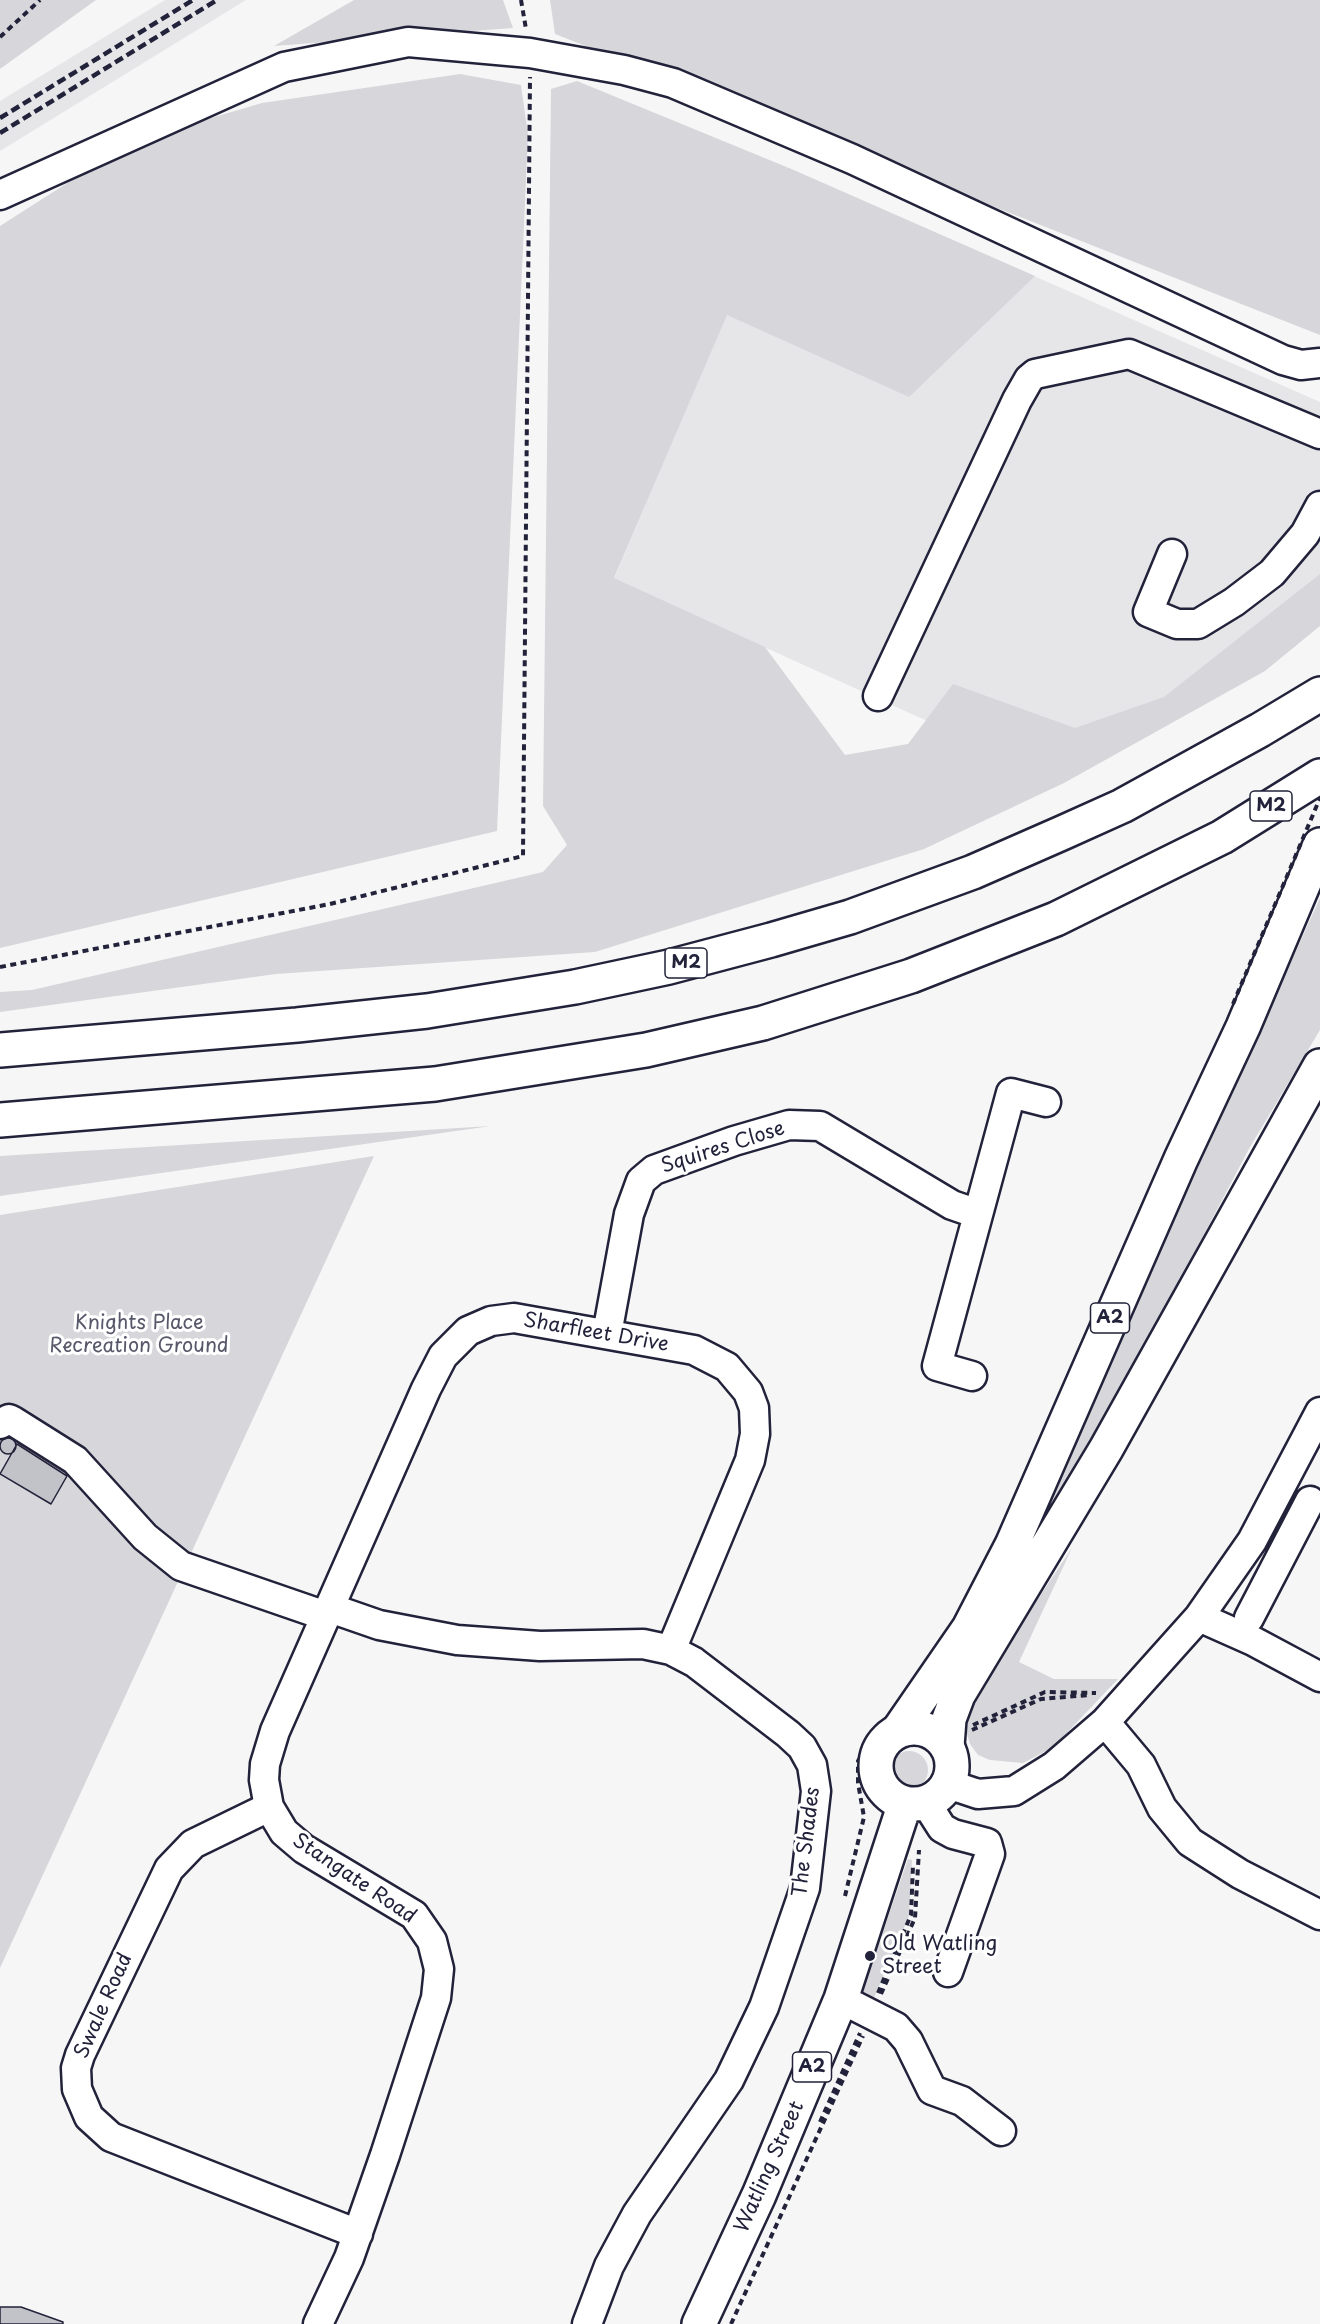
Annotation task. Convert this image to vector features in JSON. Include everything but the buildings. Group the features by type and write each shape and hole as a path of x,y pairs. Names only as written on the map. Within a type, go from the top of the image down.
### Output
{"main road":[{"name":"M2","path":"0,1050 285,1026 427,1011 575,987 669,967 771,940 850,917 973,872 1062,833 1122,806 1320,694"},
{"name":"M2","path":"0,1120 435,1084 542,1069 681,1042 763,1023 911,976 1056,919 1222,837 1320,776"},
{"name":"M2","path":"1222,837 1279,827 1320,800"},
{"name":"A2","path":"888,1730 957,1647 1000,1570 1320,845"},
{"path":"958,1733 920,1728 888,1730 876,1769 885,1791 926,1796 952,1767 958,1733 949,1719 958,1695 1106,1449 1320,1066"},
{"name":"Watling Street","path":"699,2324 759,2195 926,1796"}],"street":[{"path":"0,195 284,67 408,42 530,53 624,70 673,82 852,159 1283,360 1301,365 1319,366"},
{"path":"878,696 1017,400 1029,379 1035,374 1129,354 1320,434"},
{"path":"1172,554 1149,612 1177,624 1198,624 1234,602 1272,573 1305,534 1320,506"},
{"path":"972,1376 937,1366 978,1214 1011,1093 1046,1102"},
{"name":"Squires Close","path":"607,1335 629,1214 641,1181 654,1170 734,1141 789,1125 820,1125 952,1205 978,1214"},
{"name":"Sharfleet Drive","path":"328,1612 426,1389 443,1356 452,1344 474,1328 506,1318 607,1335 709,1356 736,1376 748,1392 754,1408 755,1434 750,1460 671,1650"},
{"path":"948,1972 990,1854 987,1843 942,1828 926,1796 1014,1791 1054,1766 1105,1722 1199,1617 1252,1541 1320,1412"},
{"name":"The Shades","path":"0,1424 9,1419 13,1420 75,1460 145,1537 181,1566 328,1612 379,1625 457,1640 540,1646 643,1644 671,1650 686,1657 731,1688 797,1742 806,1753 812,1765 816,1791 805,1888 789,1941 753,2033 729,2080 637,2214 609,2265 587,2324"},
{"path":"1249,1617 1315,1504 1282,1485"},
{"name":"Stangate Road","path":"318,2324 358,2234 436,1998 439,1979 438,1960 427,1932 414,1915 295,1842 278,1824 269,1807 264,1780 267,1753 328,1612"},
{"path":"1199,1617 1253,1641 1320,1677"},
{"path":"1105,1722 1141,1765 1162,1808 1190,1842 1240,1874 1320,1915"},
{"name":"Swale Road","path":"269,1807 202,1838 188,1847 169,1869 80,2055 76,2068 77,2089 89,2117 111,2137 358,2234"},
{"path":"841,1999 893,2025 904,2035 932,2090 965,2103 1001,2131"}],"path":[{"path":"0,37 40,0"},
{"path":"0,967 330,904 523,856 530,53"},
{"path":"1233,1004 1320,800"},
{"path":"958,1733 1046,1692 1096,1693"},
{"path":"860,1841 864,1817 858,1783 858,1761 888,1730"},
{"path":"731,2324 915,1918 920,1844"}],"shaded area":[{"path":"165,0 246,0 0,151 0,101"},
{"path":"789,168 1320,402 1320,596 1064,783 614,579"}],"green space":[{"path":"0,0 96,0 0,69"},
{"path":"354,0 503,0 513,28 274,46"},
{"path":"550,0 1320,0 1320,335 555,34"},
{"path":"460,74 521,85 528,135 497,831 0,948 0,226 133,141 262,103"},
{"path":"577,81 789,168 1035,276 909,397 727,315 614,578 765,647 845,755 908,744 953,684 1075,728 1164,697 1320,574 1320,626 1265,671 1064,783 924,849 595,952 276,974 0,1012 0,992 32,990 543,872 567,845 543,806 551,89"},
{"path":"1320,898 1320,1030 1250,1147 1133,1369 1006,1591"},
{"path":"491,1126 0,1196 0,1156"},
{"name":"Knights Place Recreation Ground","path":"374,1156 0,1968 0,1215"},
{"path":"1072,1548 1019,1662 1054,1679 1118,1679 1058,1742 1046,1751 1023,1763 990,1760 978,1755 970,1744 965,1727 974,1694"},
{"path":"909,1751 923,1756 928,1770 923,1784 909,1789 895,1784 890,1770 895,1756"},
{"path":"908,1859 912,1860 909,1916 871,2005 861,1996"}],"railway":[{"path":"0,118 193,0"},
{"path":"0,133 217,0"}],"place":[{"name":"Old Watling Street","path":"870,1956"}]}
